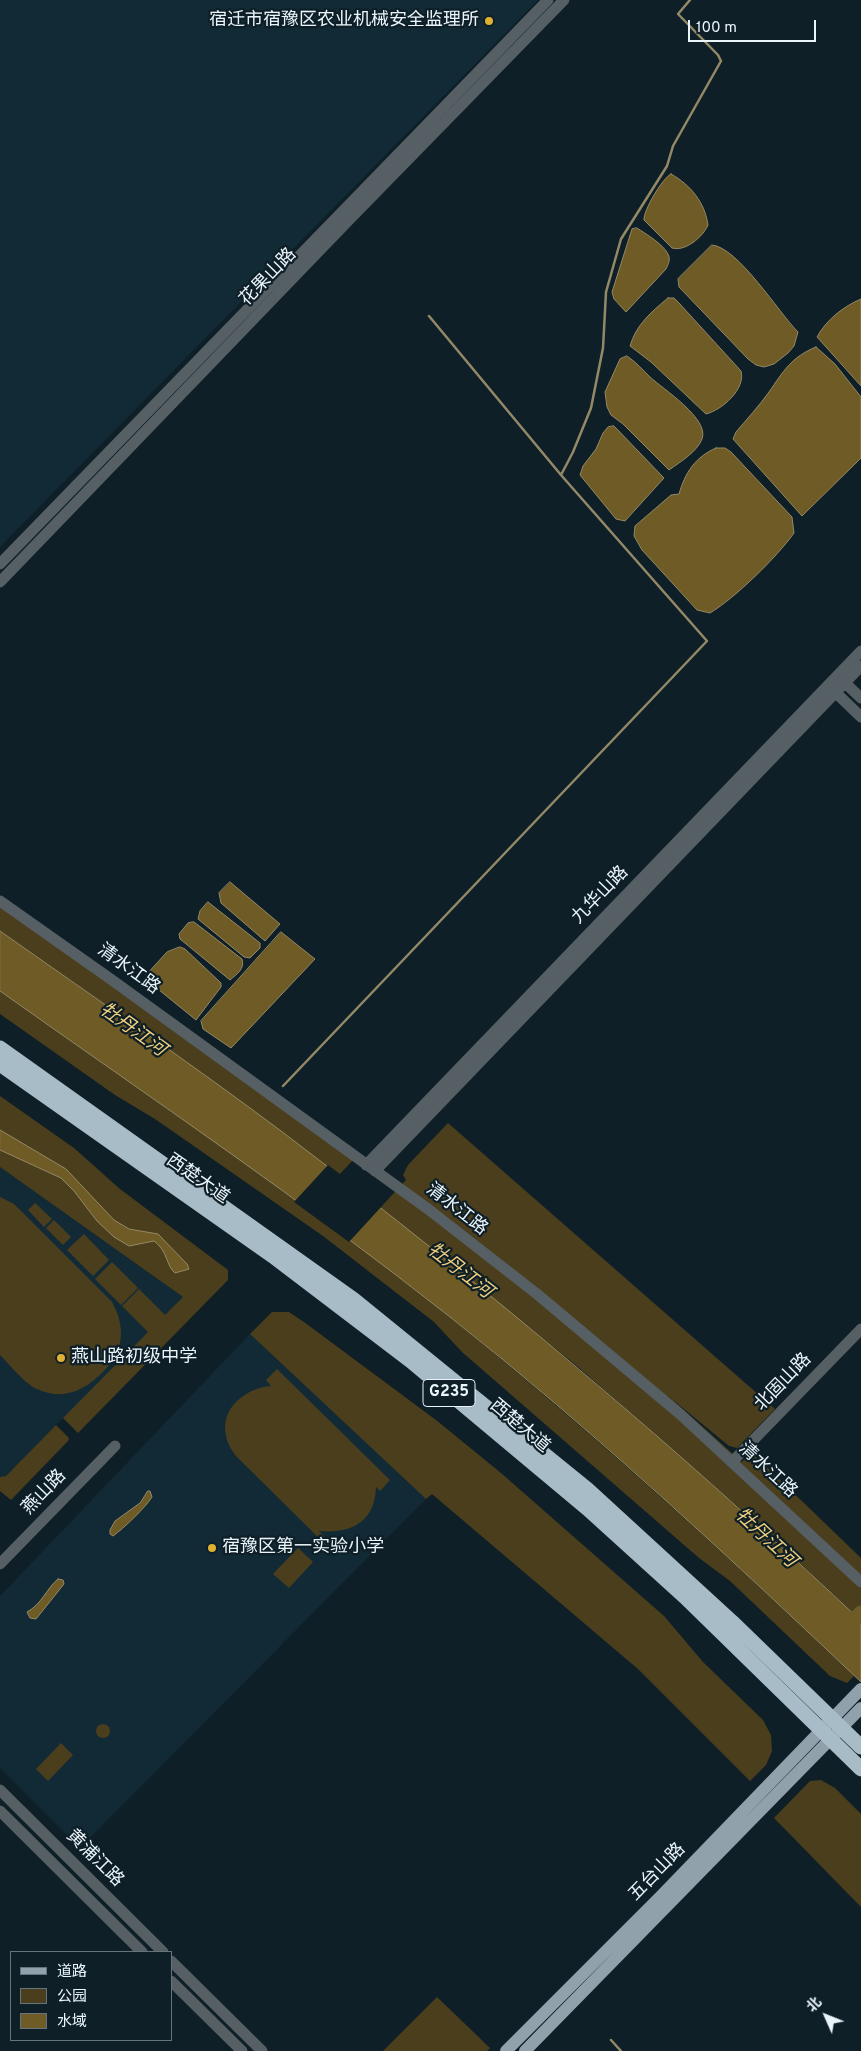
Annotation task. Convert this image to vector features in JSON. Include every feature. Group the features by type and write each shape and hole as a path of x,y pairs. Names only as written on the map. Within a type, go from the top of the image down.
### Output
{"highway":[{"name":"西楚大道","path":"0,1048 353,1299 587,1489 732,1622 861,1747"},
{"name":"西楚大道","path":"0,1064 273,1256 411,1361 588,1509 685,1597 861,1769"}],"main road":[{"path":"837,1723 846,1703 861,1689"},
{"path":"837,1723 859,1710"},
{"name":"五台山路","path":"525,2051 837,1723"},
{"name":"五台山路","path":"506,2051 826,1735"}],"street":[{"name":"花果山路","path":"0,564 548,0"},
{"name":"花果山路","path":"0,582 337,232 564,0"},
{"name":"九华山路","path":"371,1168 832,689 861,651"},
{"name":"九华山路","path":"841,679 861,666"},
{"path":"841,679 861,698"},
{"path":"832,689 861,717"},
{"name":"清水江路","path":"0,901 371,1168 537,1294 680,1414 860,1580"},
{"name":"北固山路","path":"732,1462 861,1329"},
{"name":"燕山路","path":"0,1564 115,1446"},
{"name":"黄浦江路","path":"0,1790 162,1951"},
{"name":"黄浦江路","path":"0,1811 141,1951"},
{"path":"172,1962 262,2051"},
{"path":"172,1982 242,2051"}],"shaded area":[{"path":"0,0 538,0 0,547"},
{"name":"燕山路初级中学","path":"0,1167 183,1297 0,1482"},
{"name":"宿豫区第一实验小学","path":"250,1334 426,1499 80,1848 0,1768 0,1596"}],"green space":[{"path":"0,906 355,1158 338,1176 143,1031 0,931"},
{"path":"0,991 284,1191 451,1318 606,1448 854,1676 847,1683 830,1676 730,1581 699,1558 462,1352 434,1322 323,1236 155,1119 115,1095 0,1014"},
{"path":"0,1096 74,1148 120,1189 228,1270 228,1280 78,1433 63,1418 148,1332 122,1306 139,1289 165,1315 183,1297 0,1167"},
{"path":"448,1123 775,1409 737,1448 729,1446 667,1395 742,1462 751,1452 861,1558 861,1621 769,1534 578,1367 380,1208 406,1180 403,1175 408,1165"},
{"path":"0,1197 14,1204 112,1302 117,1312 121,1332 116,1355 96,1379 81,1389 64,1394 56,1394 37,1389 22,1378 0,1355"},
{"path":"35,1203 52,1219 44,1227 28,1210"},
{"path":"54,1220 71,1237 63,1245 46,1228"},
{"path":"84,1234 109,1260 93,1276 67,1250"},
{"path":"112,1262 138,1288 121,1305 95,1279"},
{"path":"272,1312 289,1312 436,1420 501,1473 664,1616 703,1662 763,1720 771,1735 772,1751 766,1765 750,1781 638,1669 432,1494 426,1499 250,1334"},
{"path":"277,1369 390,1480 380,1491 376,1487 375,1499 371,1509 359,1523 351,1528 341,1530 319,1531 336,1548 333,1552 236,1456 227,1441 225,1425 231,1408 245,1395 271,1386 266,1380"},
{"path":"56,1425 69,1438 68,1441 11,1500 0,1491 0,1477 6,1476"},
{"path":"298,1548 313,1562 289,1588 273,1574"},
{"path":"100,1724 106,1724 110,1731 106,1738 100,1738 96,1734 96,1728"},
{"path":"61,1743 73,1755 48,1781 36,1769"},
{"path":"821,1780 835,1788 861,1814 861,1907 774,1818 810,1781"},
{"path":"437,1997 490,2048 487,2051 383,2051"}],"water":[{"path":"671,174 696,195 704,209 708,225 698,239 688,246 677,249 672,248 644,220 654,195 663,181"},
{"path":"637,228 662,247 668,254 669,260 666,269 626,312 614,299 612,292 632,229"},
{"path":"712,245 734,257 746,268 798,332 794,346 774,364 764,367 756,365 748,359 679,287 678,279"},
{"path":"668,298 674,298 679,303 741,371 742,378 736,391 731,398 712,412 706,414 651,362 630,346 640,325"},
{"path":"861,299 861,386 817,337 836,314"},
{"path":"816,347 835,364 861,397 861,458 802,516 733,439 736,432 788,366 800,355"},
{"path":"627,356 684,405 703,431 700,444 669,470 623,424 611,415 607,407 605,392 620,359"},
{"path":"614,426 664,478 625,521 616,519 580,475 583,466 596,449 603,433 608,427"},
{"path":"716,448 725,448 731,452 792,517 794,533 777,554 755,576 731,598 710,613 697,610 642,550 634,536 635,526 671,495 679,494 684,479 692,466 702,456"},
{"path":"230,882 280,924 265,941 221,903 219,893"},
{"path":"208,902 260,943 260,948 250,958 244,957 198,919 200,911"},
{"path":"194,922 242,959 241,968 230,980 180,939 179,934 188,923"},
{"name":"牡丹江河","path":"0,931 250,1108 360,1191 507,1309 651,1431 722,1493 861,1621 861,1682 660,1495 504,1360 395,1274 284,1192 0,991"},
{"path":"281,932 315,959 231,1048 203,1029 201,1021"},
{"path":"180,947 185,949 221,983 221,987 196,1020 148,981 146,975 167,952"},
{"path":"0,1130 66,1169 114,1220 129,1229 158,1234 187,1264 189,1269 175,1273 162,1249 154,1241 129,1246 114,1237 97,1221 74,1191 61,1178 0,1150"},
{"path":"148,1491 150,1491 152,1497 145,1506 117,1533 113,1536 110,1534 115,1521 140,1503"},
{"path":"58,1579 63,1580 64,1584 36,1619 30,1618 27,1612 40,1601"}],"pier":[{"path":"328,1165 382,1206 349,1242 294,1202"}],"waterway":[{"path":"561,475 573,452 591,408 603,348 606,292 621,239 667,166 673,146 721,61 718,55 678,14 690,0"},
{"path":"283,1086 707,641 561,475 429,316"},
{"path":"842,1632 861,1613"},
{"path":"611,2040 621,2051"}],"place":[{"name":"宿迁市宿豫区农业机械安全监理所","path":"489,21"},
{"name":"燕山路初级中学","path":"61,1358"},
{"name":"宿豫区第一实验小学","path":"212,1548"}]}
